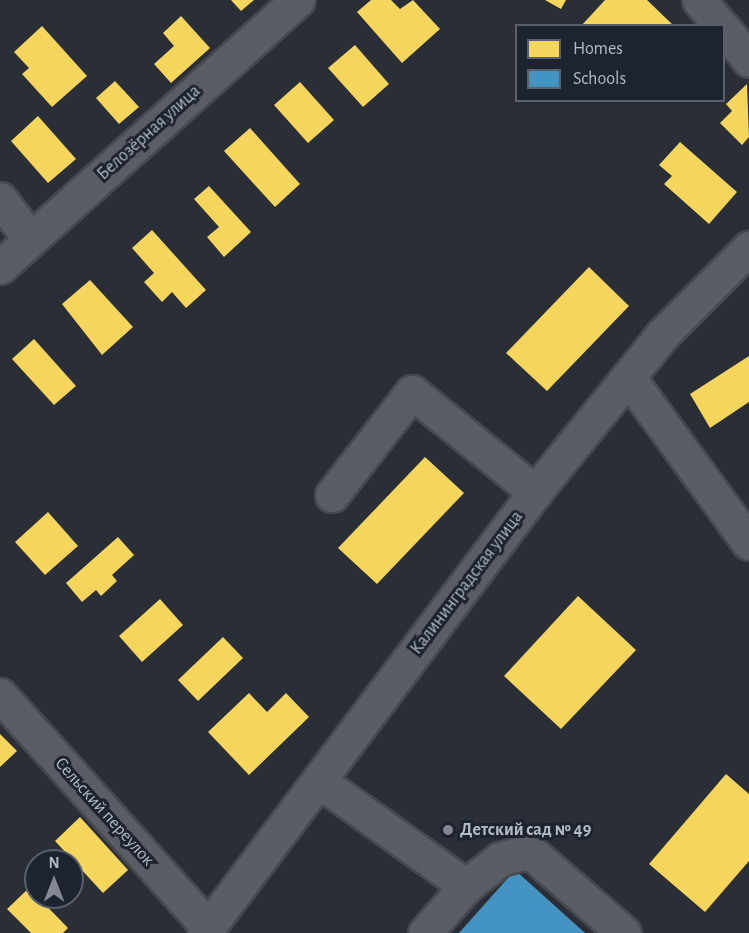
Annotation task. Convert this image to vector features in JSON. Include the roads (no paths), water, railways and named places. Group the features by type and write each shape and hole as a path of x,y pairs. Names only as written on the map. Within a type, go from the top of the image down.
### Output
{"street":[{"name":"Белозёрная улица","path":"0,267 298,0"},
{"path":"699,0 719,24"},
{"path":"725,31 749,60"},
{"path":"0,199 30,239"},
{"name":"Калининградская улица","path":"207,931 535,492 663,334 749,248"},
{"path":"628,377 749,543"},
{"path":"332,495 412,392 535,492"},
{"name":"Сельский переулок","path":"0,695 207,931"},
{"path":"319,781 466,886"},
{"path":"425,933 466,886 500,859 522,853 534,855 624,933"}],"place":[{"name":"Детский сад № 49","path":"448,830"}]}
